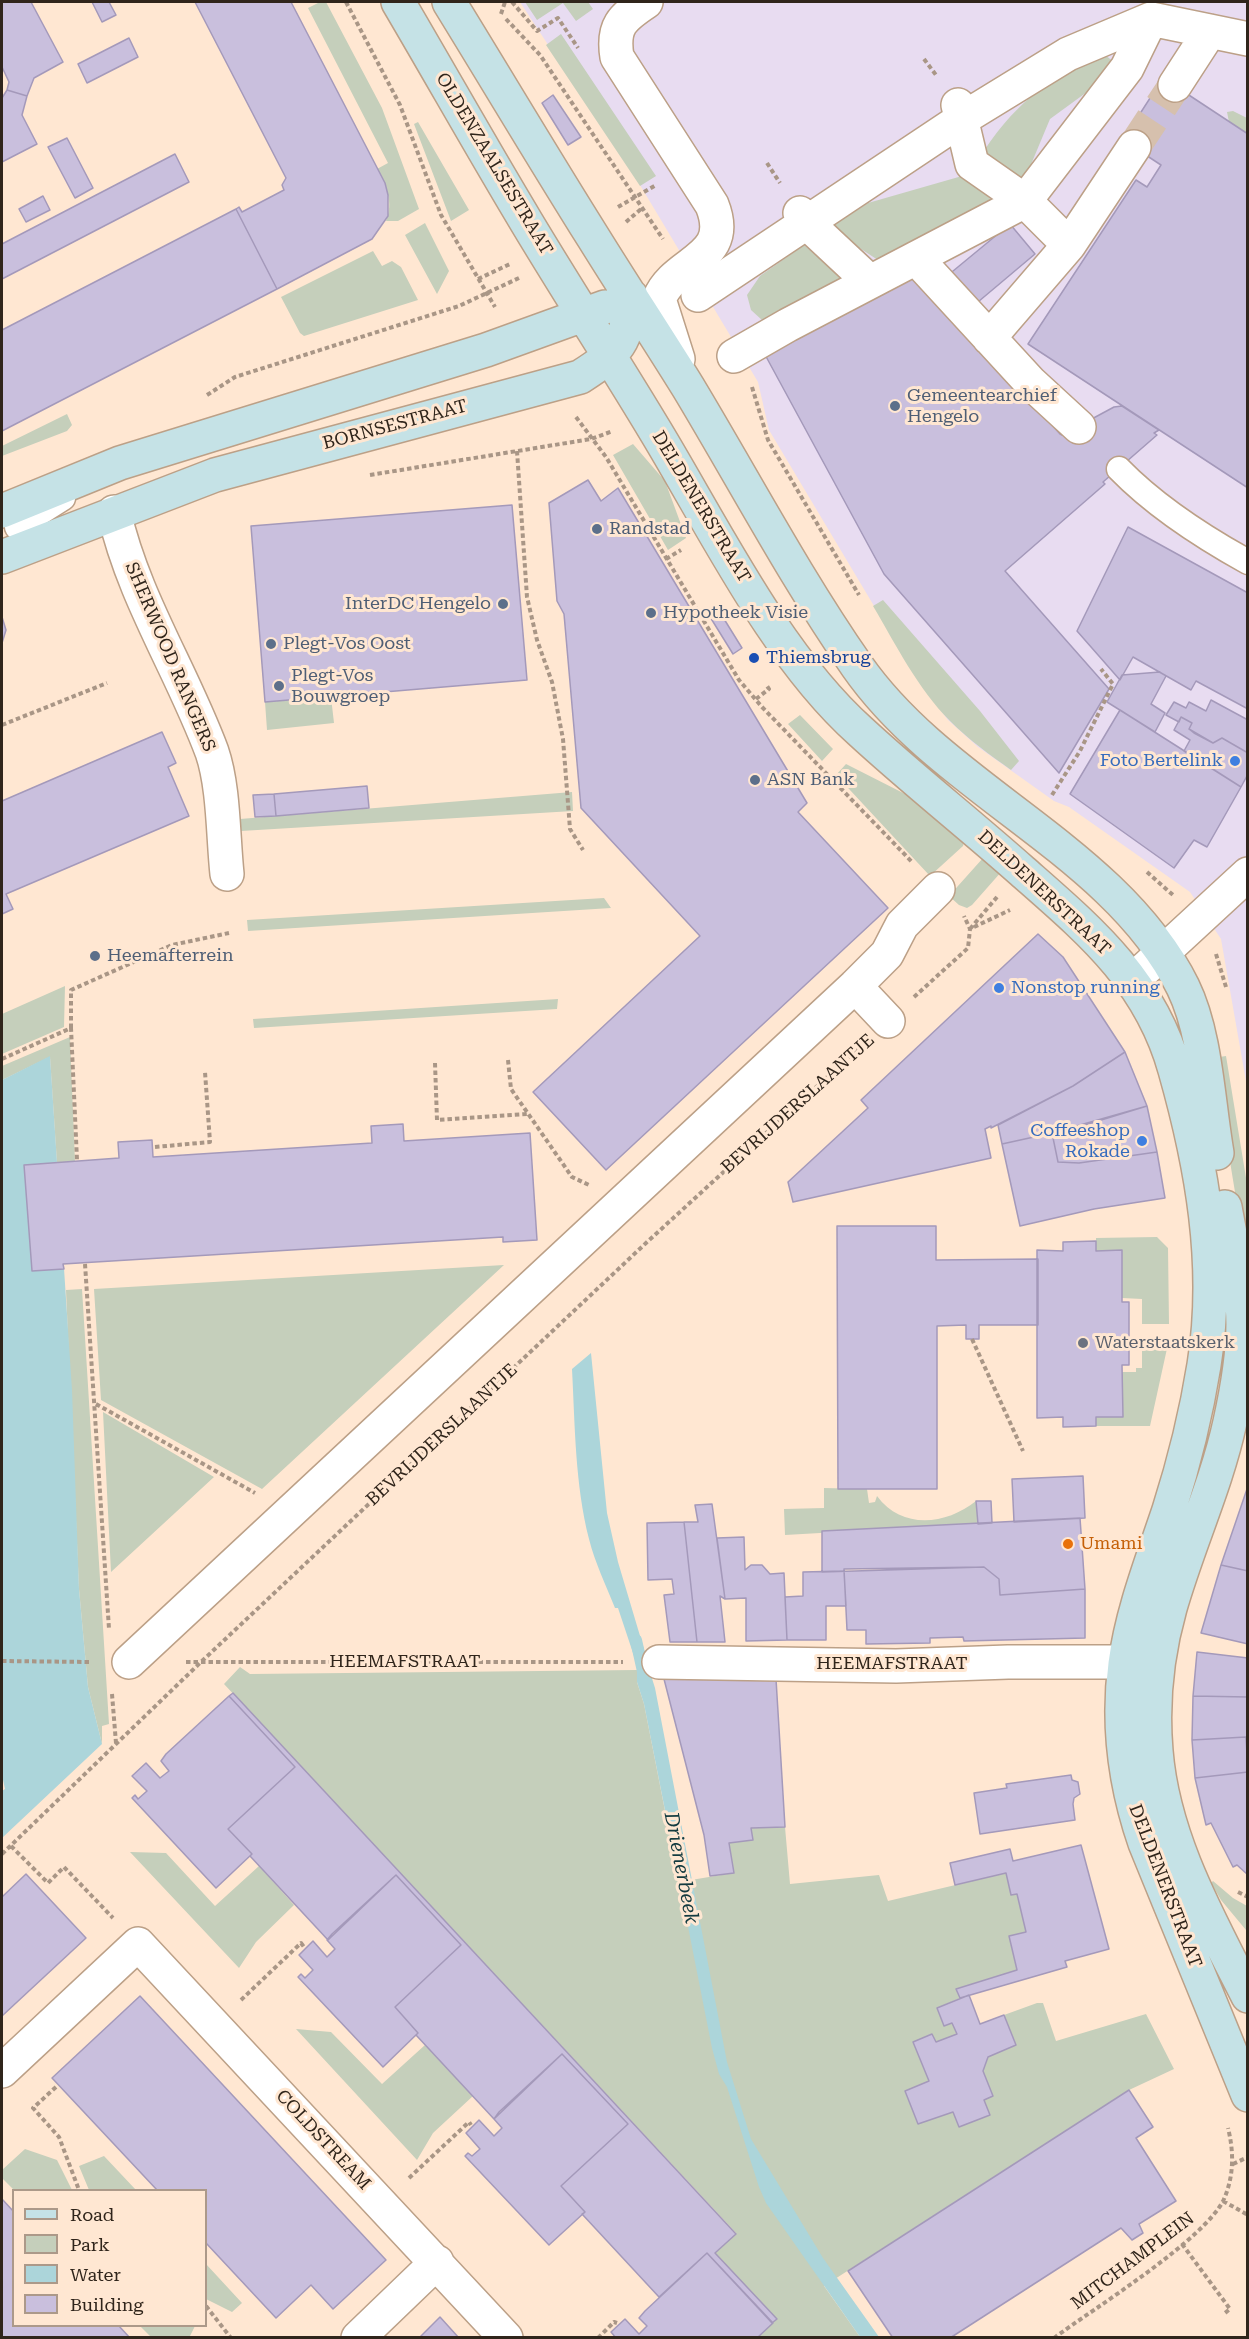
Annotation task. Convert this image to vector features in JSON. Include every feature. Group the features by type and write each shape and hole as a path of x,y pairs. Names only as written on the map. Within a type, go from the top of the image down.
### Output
{"main road":[{"path":"449,2 594,239 632,296"},
{"name":"OLDENZAALSESTRAAT","path":"401,5 585,315"},
{"name":"BORNSESTRAAT","path":"2,557 215,475 580,377 609,358 623,342 629,324 632,296 518,338 120,464 7,524"},
{"name":"DELDENERSTRAAT","path":"632,296 834,631 879,697 907,727 944,759 1078,864 1135,916 1182,985 1194,1015 1245,1321 1229,1424 1215,1475 1169,1610 1157,1670 1156,1752 1162,1795 1174,1837 1235,1951 1248,1996"},
{"name":"DELDENERSTRAAT","path":"585,315 765,615 803,669 855,727 1080,922 1133,980 1167,1042 1190,1125 1205,1211 1209,1254 1209,1311 1205,1359 1183,1464 1143,1582 1125,1662 1123,1750 1132,1804 1145,1843 1240,2033 1248,2095"}],"street":[{"path":"646,2 620,22 614,39 617,57 712,205 717,218 718,230 708,252 684,281"},
{"path":"687,386 659,299 684,281 804,219 960,112 1068,54 1141,10 1210,31 1248,39"},
{"path":"734,356 1025,201 1127,68 1141,10"},
{"path":"1175,85 1210,31"},
{"path":"960,112 972,164 1025,201 1069,245"},
{"path":"989,338 1069,245 1134,147"},
{"path":"804,219 870,282"},
{"path":"916,258 1030,382 1078,427"},
{"name":"BORNSESTRAAT","path":"632,296 684,281"},
{"name":"SHERWOOD RANGERS","path":"114,513 119,537 138,587 212,754 227,874"},
{"path":"1133,980 1248,874"},
{"path":"117,1662 289,1513 855,986 887,954 902,925 938,889"},
{"name":"BEVRIJDERSLAANTJE","path":"855,986 888,1021"},
{"name":"HEEMAFSTRAAT","path":"659,1662 896,1666 1008,1662 1125,1662"},
{"path":"2,2072 138,1944"},
{"name":"COLDSTREAM","path":"138,1944 506,2337"},
{"path":"358,2337 436,2262"}],"lane":[{"path":"1119,469 1138,488 1183,523 1248,562"},
{"name":"BORNSESTRAAT","path":"7,524 114,513"}],"path":[{"path":"346,2 400,105 441,215 486,294 518,338"},
{"path":"501,14 504,2"},
{"path":"497,8 540,55 641,209 684,281"},
{"path":"594,239 623,225 641,209"},
{"path":"203,397 235,376 459,306 552,261"},
{"path":"734,356 754,390 768,440 864,604"},
{"path":"553,383 591,439 606,456 720,650 756,699 938,889"},
{"path":"365,476 591,439"},
{"path":"517,451 527,597 537,640 552,682 561,728 570,830 583,850"},
{"path":"666,560 681,549 684,555"},
{"path":"1048,802 1080,751 1113,684 1101,669"},
{"path":"2,725 107,683"},
{"path":"756,699 769,689 766,685"},
{"name":"BEVRIJDERSLAANTJE","path":"2,1854 201,1662 637,1251 968,948 970,928 960,910 938,889"},
{"path":"77,1160 71,990 172,945 229,933"},
{"path":"2,1059 71,1028"},
{"path":"508,1060 511,1089 572,1177 625,1200"},
{"path":"435,1063 437,1120 528,1114"},
{"path":"155,1147 210,1142 205,1072"},
{"path":"85,1264 117,1662 116,1744"},
{"path":"972,1339 1023,1451"},
{"path":"96,1404 289,1513"},
{"path":"2,1661 92,1662"},
{"name":"HEEMAFSTRAAT","path":"201,1662 610,1662"},
{"path":"11,1845 48,1883 64,1867 138,1944"},
{"path":"215,2026 301,1943 304,1947"},
{"path":"39,2087 46,2095"},
{"path":"56,2087 33,2108 59,2137 79,2189"},
{"path":"382,2203 469,2122 471,2125"},
{"path":"1233,2164 1248,2157"},
{"name":"MITCHAMPLEIN","path":"1054,2337 1201,2230 1223,2201 1248,2215"},
{"path":"1182,2244 1230,2309 1225,2313"},
{"path":"207,2307 231,2337"},
{"path":"598,2337 614,2322 617,2323"}],"shaded area":[{"path":"520,2 1247,2 1247,1087 1221,939 1190,892 1069,807 1054,801 978,747 948,720 920,683 769,430 758,382 640,185"}],"green space":[{"path":"320,2 326,2 382,108 419,209 398,221 386,221 389,201 377,169 388,163 308,8"},
{"path":"525,2 588,2 593,9 576,21 563,3 537,20"},
{"path":"561,34 656,176 640,186 546,45"},
{"path":"1105,55 1114,62 1113,73 1050,119 1027,174 1017,185 978,160 1004,124 1032,96 1065,74"},
{"path":"1233,111 1247,118 1247,134 1229,122 1227,112"},
{"path":"418,122 469,210 451,221 414,124"},
{"path":"969,174 992,201 881,262 829,228 868,203"},
{"path":"425,223 449,271 437,294 405,235"},
{"path":"804,245 845,281 780,317 762,320 751,310 747,295 760,276"},
{"path":"373,251 382,266 392,261 401,267 418,300 304,336 300,333 281,297"},
{"path":"67,414 72,425 67,431 2,456 2,446"},
{"path":"633,444 665,481 686,538 668,550 613,455"},
{"path":"883,600 980,711 1019,761 1011,770 957,728 928,695 873,606"},
{"path":"331,697 334,723 267,730 265,702"},
{"path":"800,715 833,749 822,761 788,724"},
{"path":"846,764 915,799 964,842 963,846 930,876 836,775"},
{"path":"572,792 573,811 241,831 240,819"},
{"path":"983,858 1002,871 972,905 967,908 959,905 949,896"},
{"path":"604,898 611,908 248,931 247,920"},
{"path":"65,986 64,1027 2,1054 2,1014"},
{"path":"558,999 557,1009 254,1028 253,1019"},
{"path":"70,1037 75,1162 57,1163 50,1057 2,1080 2,1066"},
{"path":"1226,1056 1247,1184 1247,1253 1245,1253 1213,1058"},
{"path":"1157,1237 1168,1248 1169,1324 1142,1324 1142,1299 1122,1298 1122,1250 1096,1251 1096,1238"},
{"path":"504,1265 262,1489 101,1400 94,1289"},
{"path":"82,1289 109,1724 102,1726 102,1744 88,1687 79,1589 66,1290"},
{"path":"1142,1344 1168,1344 1150,1426 1096,1426 1096,1417 1123,1417 1122,1372 1136,1372 1136,1368 1142,1368"},
{"path":"103,1412 214,1477 111,1572"},
{"path":"824,1488 867,1489 869,1503 875,1502 877,1496 887,1507 911,1519 938,1519 964,1509 976,1501 978,1524 785,1535 784,1509 824,1508"},
{"path":"240,1667 250,1674 637,1670 637,1682 644,1704 679,1882 733,1873 729,1843 752,1840 751,1828 785,1827 790,1884 879,1875 888,1901 1006,1873 1011,1895 1017,1894 1026,1932 1009,1936 1017,1970 956,1989 960,1998 937,2008 944,2026 952,2023 957,2034 936,2042 932,2034 913,2042 929,2081 905,2091 918,2124 953,2112 959,2127 989,2115 984,2100 993,2096 983,2071 988,2057 1016,2045 1004,2015 1037,2003 1043,2003 1056,2041 1146,2014 1174,2069 1129,2090 824,2286 860,2337 757,2337 773,2323 715,2253 736,2233 224,1684"},
{"path":"130,1852 166,1853 215,1906 259,1866 294,1905 256,1942 239,1968"},
{"path":"1213,1881 1233,1898 1247,1906 1246,1930 1221,1900 1211,1883"},
{"path":"296,2029 331,2032 382,2084 425,2045 473,2096 433,2133 417,2160"},
{"path":"25,2149 57,2160 72,2189 13,2189 2,2178 2,2170"},
{"path":"104,2156 135,2189 89,2189 79,2166"},
{"path":"207,2265 242,2303 232,2312 207,2300"},
{"path":"141,2327 194,2327 189,2338 151,2337"}],"water":[{"path":"50,1056 72,1390 79,1589 88,1687 102,1744 2,1838 2,1791 5,1789 2,1775 2,1080"},
{"path":"591,1353 607,1513 618,1562 646,1656 634,1656 618,1608 615,1608 594,1557 584,1518 576,1455 572,1369"},
{"path":"637,1669 649,1669 655,1688 727,2062 751,2139 823,2258 879,2337 860,2337 766,2203 759,2187 712,2048 644,1704 637,1682"}],"building":[{"path":"2,2 31,2 63,62 34,78 27,96 7,90 9,82 2,67"},
{"path":"92,2 109,2 116,15 102,22"},
{"path":"195,2 291,2 385,183 388,195 388,216 372,239 277,289 236,209 239,207 242,212 284,190 282,185 286,178"},
{"path":"129,38 138,57 87,83 78,64"},
{"path":"1163,78 1248,134 1248,488 1028,344 1136,180 1147,187 1161,165 1123,140"},
{"path":"7,90 27,96 22,115 37,144 2,162 2,98"},
{"path":"553,95 581,137 568,145 542,103"},
{"path":"67,138 93,188 75,198 48,147"},
{"path":"175,154 189,182 2,279 2,244"},
{"path":"43,196 50,210 26,222 19,209"},
{"path":"236,209 277,289 2,431 2,330"},
{"path":"1010,224 1035,254 972,307 947,276"},
{"path":"914,268 1060,434 1114,407 1122,406 1159,430 1154,433 1157,435 1103,482 1105,484 1005,571 1109,689 1059,773 884,574 763,351"},
{"path":"588,480 601,501 618,488 807,803 798,812 888,908 606,1170 533,1092 700,936 581,808 564,614 557,601 549,503"},
{"path":"512,505 527,680 265,702 251,526"},
{"path":"1128,527 1248,593 1248,709 1196,681 1191,690 1133,657 1120,680 1077,631"},
{"path":"716,606 742,648 733,654 707,612"},
{"path":"2,617 6,630 2,643"},
{"path":"1160,672 1166,676 1151,704 1165,713 1155,732 1107,702 1122,675"},
{"path":"1211,700 1248,720 1248,753 1222,738 1213,743 1189,729 1192,723 1181,717 1179,722 1166,715 1174,702 1186,708 1189,702 1206,711"},
{"path":"1120,710 1241,787 1207,847 1194,840 1174,868 1070,794"},
{"path":"1181,717 1192,723 1189,729 1194,733 1213,743 1222,738 1248,753 1248,774 1241,787 1184,751 1190,740 1174,730"},
{"path":"162,732 176,763 168,767 189,816 6,894 13,909 2,914 2,801"},
{"path":"367,786 369,808 276,816 274,794"},
{"path":"274,794 276,816 255,817 253,795"},
{"path":"1038,934 1063,957 1125,1052 1073,1086 985,1129 991,1158 793,1202 788,1182 868,1108 861,1100"},
{"path":"1125,1052 1147,1106 1075,1128 1002,1144 998,1125 1073,1086"},
{"path":"1147,1106 1157,1152 1079,1163 1058,1162 1052,1133"},
{"path":"403,1124 404,1141 530,1133 537,1240 503,1242 503,1237 63,1264 64,1269 32,1271 24,1165 119,1158 118,1142 152,1140 153,1157 372,1143 371,1126"},
{"path":"1052,1133 1058,1162 1079,1163 1157,1152 1165,1198 1094,1209 1020,1226 1002,1144"},
{"path":"837,1226 936,1226 936,1260 1038,1259 1038,1325 979,1325 979,1339 966,1339 966,1325 937,1326 937,1489 838,1489"},
{"name":"Waterstaatskerk","path":"1096,1241 1096,1251 1122,1250 1122,1302 1129,1302 1129,1365 1122,1365 1123,1417 1096,1417 1096,1426 1063,1427 1063,1417 1037,1418 1037,1250 1063,1251 1063,1242"},
{"path":"1083,1476 1085,1518 1014,1522 1012,1479"},
{"path":"1248,1486 1248,1571 1221,1565"},
{"path":"976,1501 991,1501 992,1523 978,1524"},
{"path":"712,1504 725,1599 720,1596 725,1642 697,1642 684,1522 698,1522 695,1505"},
{"path":"1080,1518 1085,1589 1000,1595 999,1579 984,1567 822,1572 822,1531"},
{"path":"684,1522 697,1642 670,1642 664,1595 674,1594 672,1579 648,1580 647,1523"},
{"path":"744,1537 745,1570 751,1565 762,1565 770,1574 784,1573 787,1640 746,1641 746,1598 725,1599 717,1538"},
{"path":"1221,1565 1248,1571 1248,1644 1201,1633"},
{"path":"984,1567 999,1579 1000,1595 1085,1589 1085,1638 964,1641 963,1637 930,1638 930,1643 866,1644 866,1630 847,1630 844,1569"},
{"path":"844,1571 846,1606 826,1606 826,1640 787,1640 785,1597 803,1596 803,1572"},
{"path":"1197,1652 1248,1658 1248,1697 1193,1696"},
{"path":"664,1679 776,1679 785,1827 751,1828 753,1840 729,1843 734,1873 710,1876 704,1835"},
{"path":"233,1693 736,2234 715,2253 777,2319 772,2323 707,2253 659,2297 582,2214 585,2212 561,2186 628,2124 562,2054 494,2119 416,2035 418,2033 395,2007 461,1945 396,1875 328,1940 250,1856 252,1854 228,1829 295,1767 229,1696"},
{"path":"229,1696 295,1767 228,1829 252,1854 216,1888 132,1798 135,1795 138,1799 147,1791 132,1776 146,1763 160,1778 169,1771 161,1761 166,1754"},
{"path":"1193,1696 1248,1697 1248,1755 1246,1737 1192,1740"},
{"path":"1246,1737 1248,1772 1195,1778 1192,1740"},
{"path":"1248,1772 1248,1875 1237,1865 1233,1867 1211,1823 1206,1825 1195,1778"},
{"path":"1071,1775 1072,1780 1078,1782 1080,1794 1074,1798 1075,1820 980,1834 974,1793 1007,1788 1006,1784"},
{"path":"1081,1845 1109,1949 1065,1961 1067,1967 960,1998 956,1989 1017,1970 1009,1936 1026,1932 1017,1894 1011,1895 1006,1873 955,1885 950,1863 1010,1849 1013,1861"},
{"path":"26,1874 86,1938 2,2016 2,1897"},
{"path":"396,1875 461,1945 395,2007 418,2033 383,2067 298,1977 301,1974 305,1978 313,1970 299,1955 313,1941 327,1957 335,1949 327,1940 332,1934"},
{"path":"969,1995 980,2024 1004,2015 1016,2045 988,2057 983,2071 993,2096 984,2100 990,2115 959,2127 953,2112 918,2124 905,2091 929,2081 913,2042 932,2034 936,2042 957,2034 952,2023 944,2026 937,2008"},
{"path":"140,1996 386,2260 333,2309 311,2285 276,2318 207,2244 207,2189 156,2189 52,2078"},
{"path":"562,2054 628,2124 561,2186 585,2212 549,2245 465,2156 468,2153 472,2156 480,2149 466,2133 479,2120 494,2136 502,2128 494,2119 499,2112"},
{"path":"1129,2090 1153,2127 1136,2138 1176,2201 1139,2224 1143,2233 1132,2240 1121,2228 950,2338 893,2338 848,2271"},
{"path":"2,2199 12,2210 12,2327 120,2327 130,2338 2,2338"},
{"path":"707,2253 773,2323 757,2338 616,2338 611,2332 625,2319 639,2334 647,2326 639,2318"},
{"path":"440,2317 459,2338 419,2338"}],"waterway":[{"name":"Drienerbeek","path":"636,1640 646,1685"}],"tunnel":[{"path":"1134,147 1175,85"}],"place":[{"name":"Gemeentearchief Hengelo","path":"895,406"},
{"name":"Randstad","path":"597,529"},
{"name":"InterDC Hengelo","path":"503,604"},
{"name":"Hypotheek Visie","path":"651,613"},
{"name":"Plegt-Vos Oost","path":"271,644"},
{"name":"Thiemsbrug","path":"754,658"},
{"name":"Plegt-Vos Bouwgroep","path":"279,686"},
{"name":"Foto Bertelink","path":"1235,761"},
{"name":"ASN Bank","path":"755,780"},
{"name":"Heemafterrein","path":"95,956"},
{"name":"Nonstop running","path":"999,988"},
{"name":"Coffeeshop Rokade","path":"1142,1141"},
{"name":"Waterstaatskerk","path":"1083,1343"},
{"name":"Umami","path":"1068,1544"}]}
